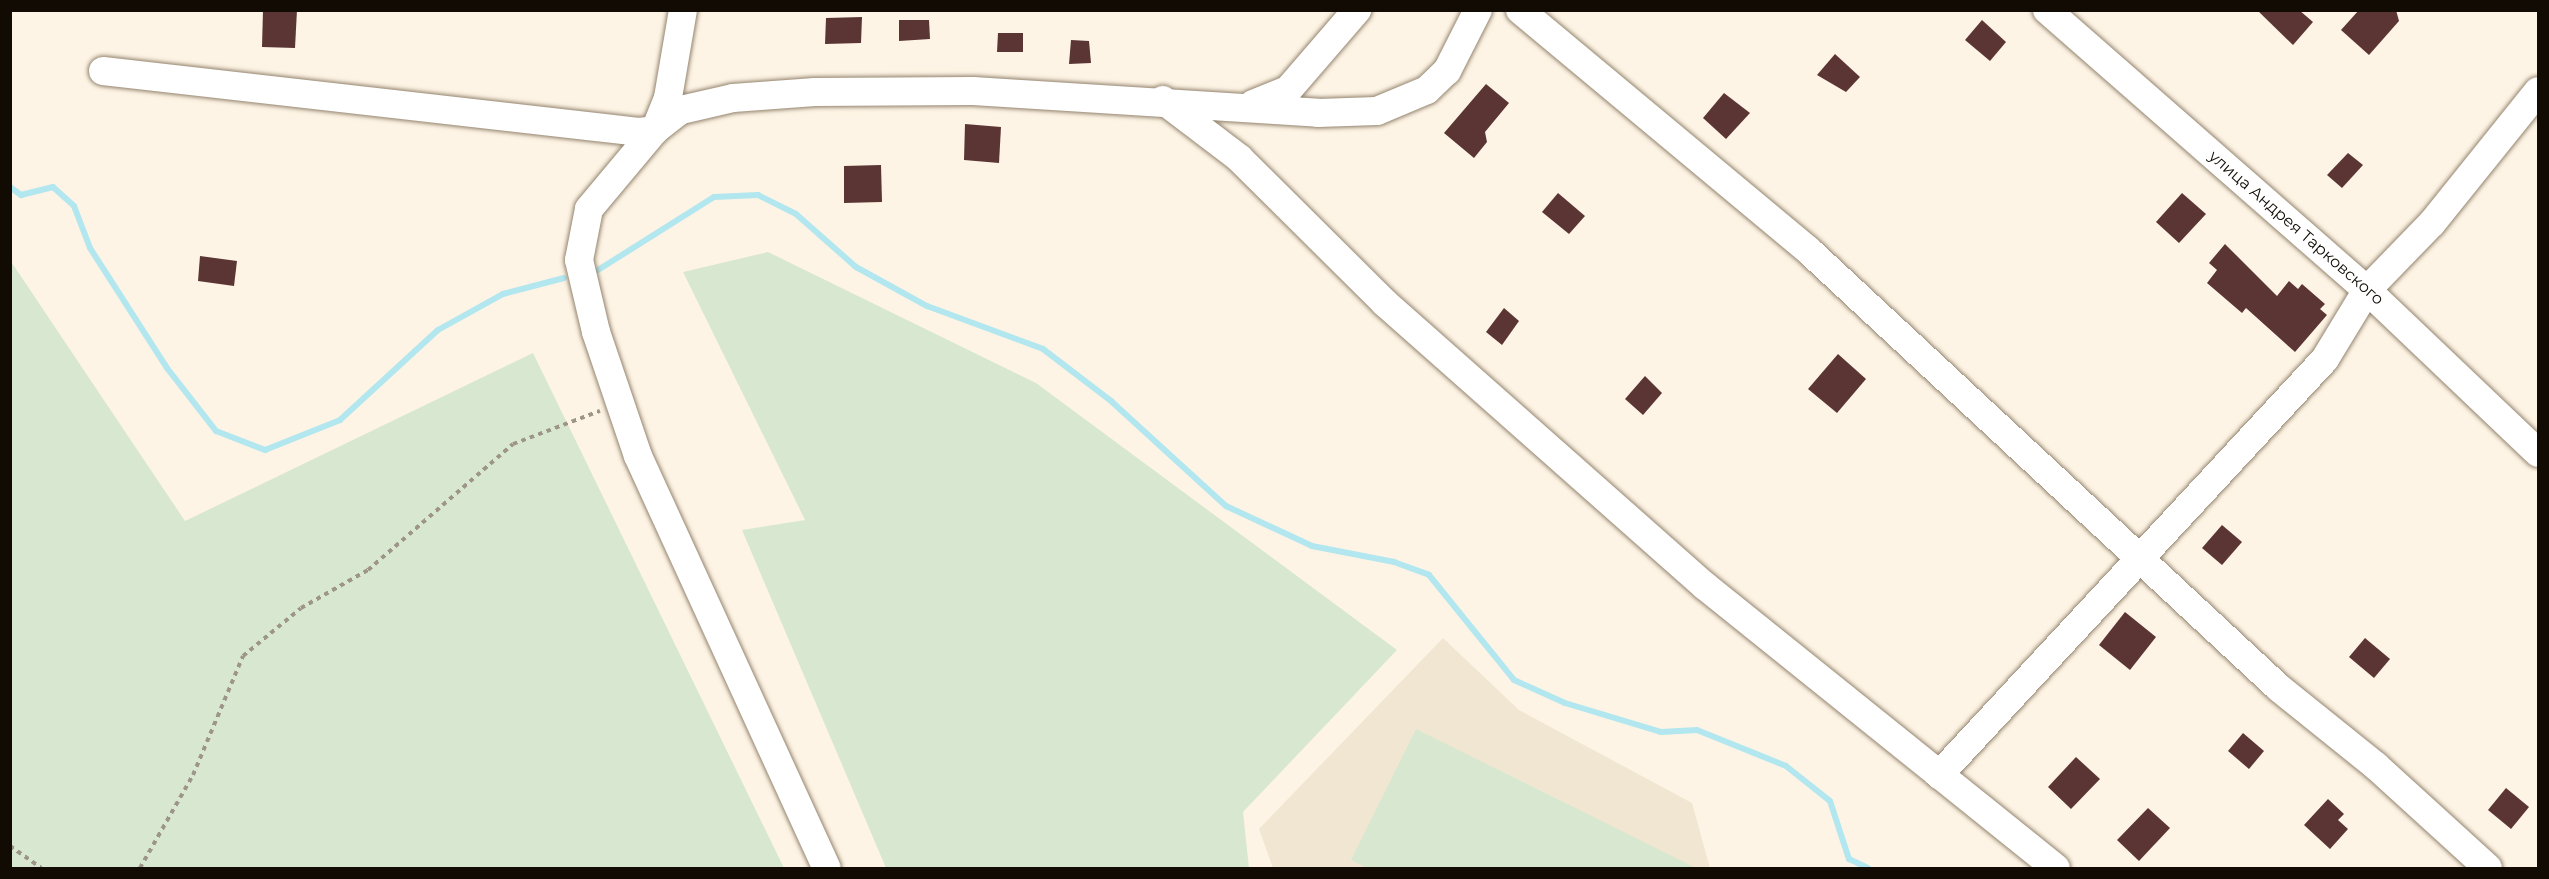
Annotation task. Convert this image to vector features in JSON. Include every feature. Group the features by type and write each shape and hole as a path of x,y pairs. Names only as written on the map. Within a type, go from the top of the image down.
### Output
{"street":[{"path":"655,130 668,98 683,10"},
{"path":"1248,106 1288,90 1357,10"},
{"path":"827,868 643,467 596,332 579,260 589,209 655,130 681,110 733,98 815,92 973,91 1163,100 1318,113 1377,111 1427,90 1447,71 1478,10"},
{"path":"1520,10 1808,250 2279,688 2376,766 2488,868"},
{"name":"улица Андрея Тарковского","path":"2048,10 2367,290 2538,453"},
{"path":"103,71 655,130"},
{"path":"1939,775 2325,359 2367,290 2432,223 2538,91"},
{"path":"1163,100 1239,158 1385,303 1705,586 2056,868"}],"path":[{"path":"140,868 193,775 243,656 301,608 368,570 513,444 620,403"},
{"path":"10,846 41,868"}],"shaded area":[{"path":"1443,638 1519,710 1692,803 1710,868 1273,868 1259,829"}],"green space":[{"path":"768,252 1036,383 1397,650 1243,812 1249,868 886,868 742,530 805,520 683,272"},
{"path":"10,260 185,521 533,353 784,868 11,868"},
{"path":"1416,729 1696,868 1367,868 1351,860"}],"building":[{"path":"263,10 297,10 295,48 262,47"},
{"path":"2257,10 2299,10 2313,22 2293,45"},
{"path":"2359,10 2396,10 2399,21 2369,55 2341,30"},
{"path":"862,17 861,43 825,44 826,18"},
{"path":"899,20 929,20 930,39 899,41"},
{"path":"1982,20 2006,42 1990,61 1965,40"},
{"path":"998,33 1023,33 1023,52 997,52"},
{"path":"1071,40 1089,41 1091,63 1069,64"},
{"path":"1835,54 1860,77 1846,92 1817,75"},
{"path":"1486,84 1509,103 1485,132 1487,142 1474,158 1444,133"},
{"path":"1724,93 1750,113 1726,139 1703,118"},
{"path":"965,124 1001,127 999,163 964,160"},
{"path":"2348,153 2363,165 2342,188 2327,175"},
{"path":"881,165 882,202 844,203 844,166"},
{"path":"1558,193 1585,216 1569,234 1542,212"},
{"path":"2182,193 2206,214 2179,243 2156,222"},
{"path":"2225,244 2277,296 2289,281 2298,289 2302,284 2325,304 2320,309 2327,315 2295,352 2246,308 2242,313 2207,283 2217,270 2209,263"},
{"path":"200,256 237,261 234,286 198,281"},
{"path":"1504,308 1519,321 1502,345 1486,332"},
{"path":"1838,354 1866,379 1837,413 1808,389"},
{"path":"1645,376 1662,393 1643,415 1625,399"},
{"path":"2222,525 2242,542 2222,565 2202,548"},
{"path":"2125,612 2156,637 2130,670 2099,645"},
{"path":"2365,638 2390,659 2374,678 2349,657"},
{"path":"2243,733 2264,751 2249,769 2228,751"},
{"path":"2076,757 2100,779 2071,809 2048,787"},
{"path":"2506,788 2529,807 2511,829 2488,810"},
{"path":"2328,799 2344,814 2338,820 2348,829 2330,849 2304,825"},
{"path":"2148,808 2170,828 2139,861 2117,840"}],"waterway":[{"path":"10,187 21,195 53,187 74,206 90,248 167,368 216,431 265,450 340,420 438,330 503,294 564,278"},
{"path":"598,270 714,197 758,195 796,214 856,267 927,306 1043,349 1111,401 1226,506 1312,546 1394,562 1429,575 1514,680 1565,703 1661,732 1697,730 1786,766 1830,801 1849,859 1868,868"}]}
